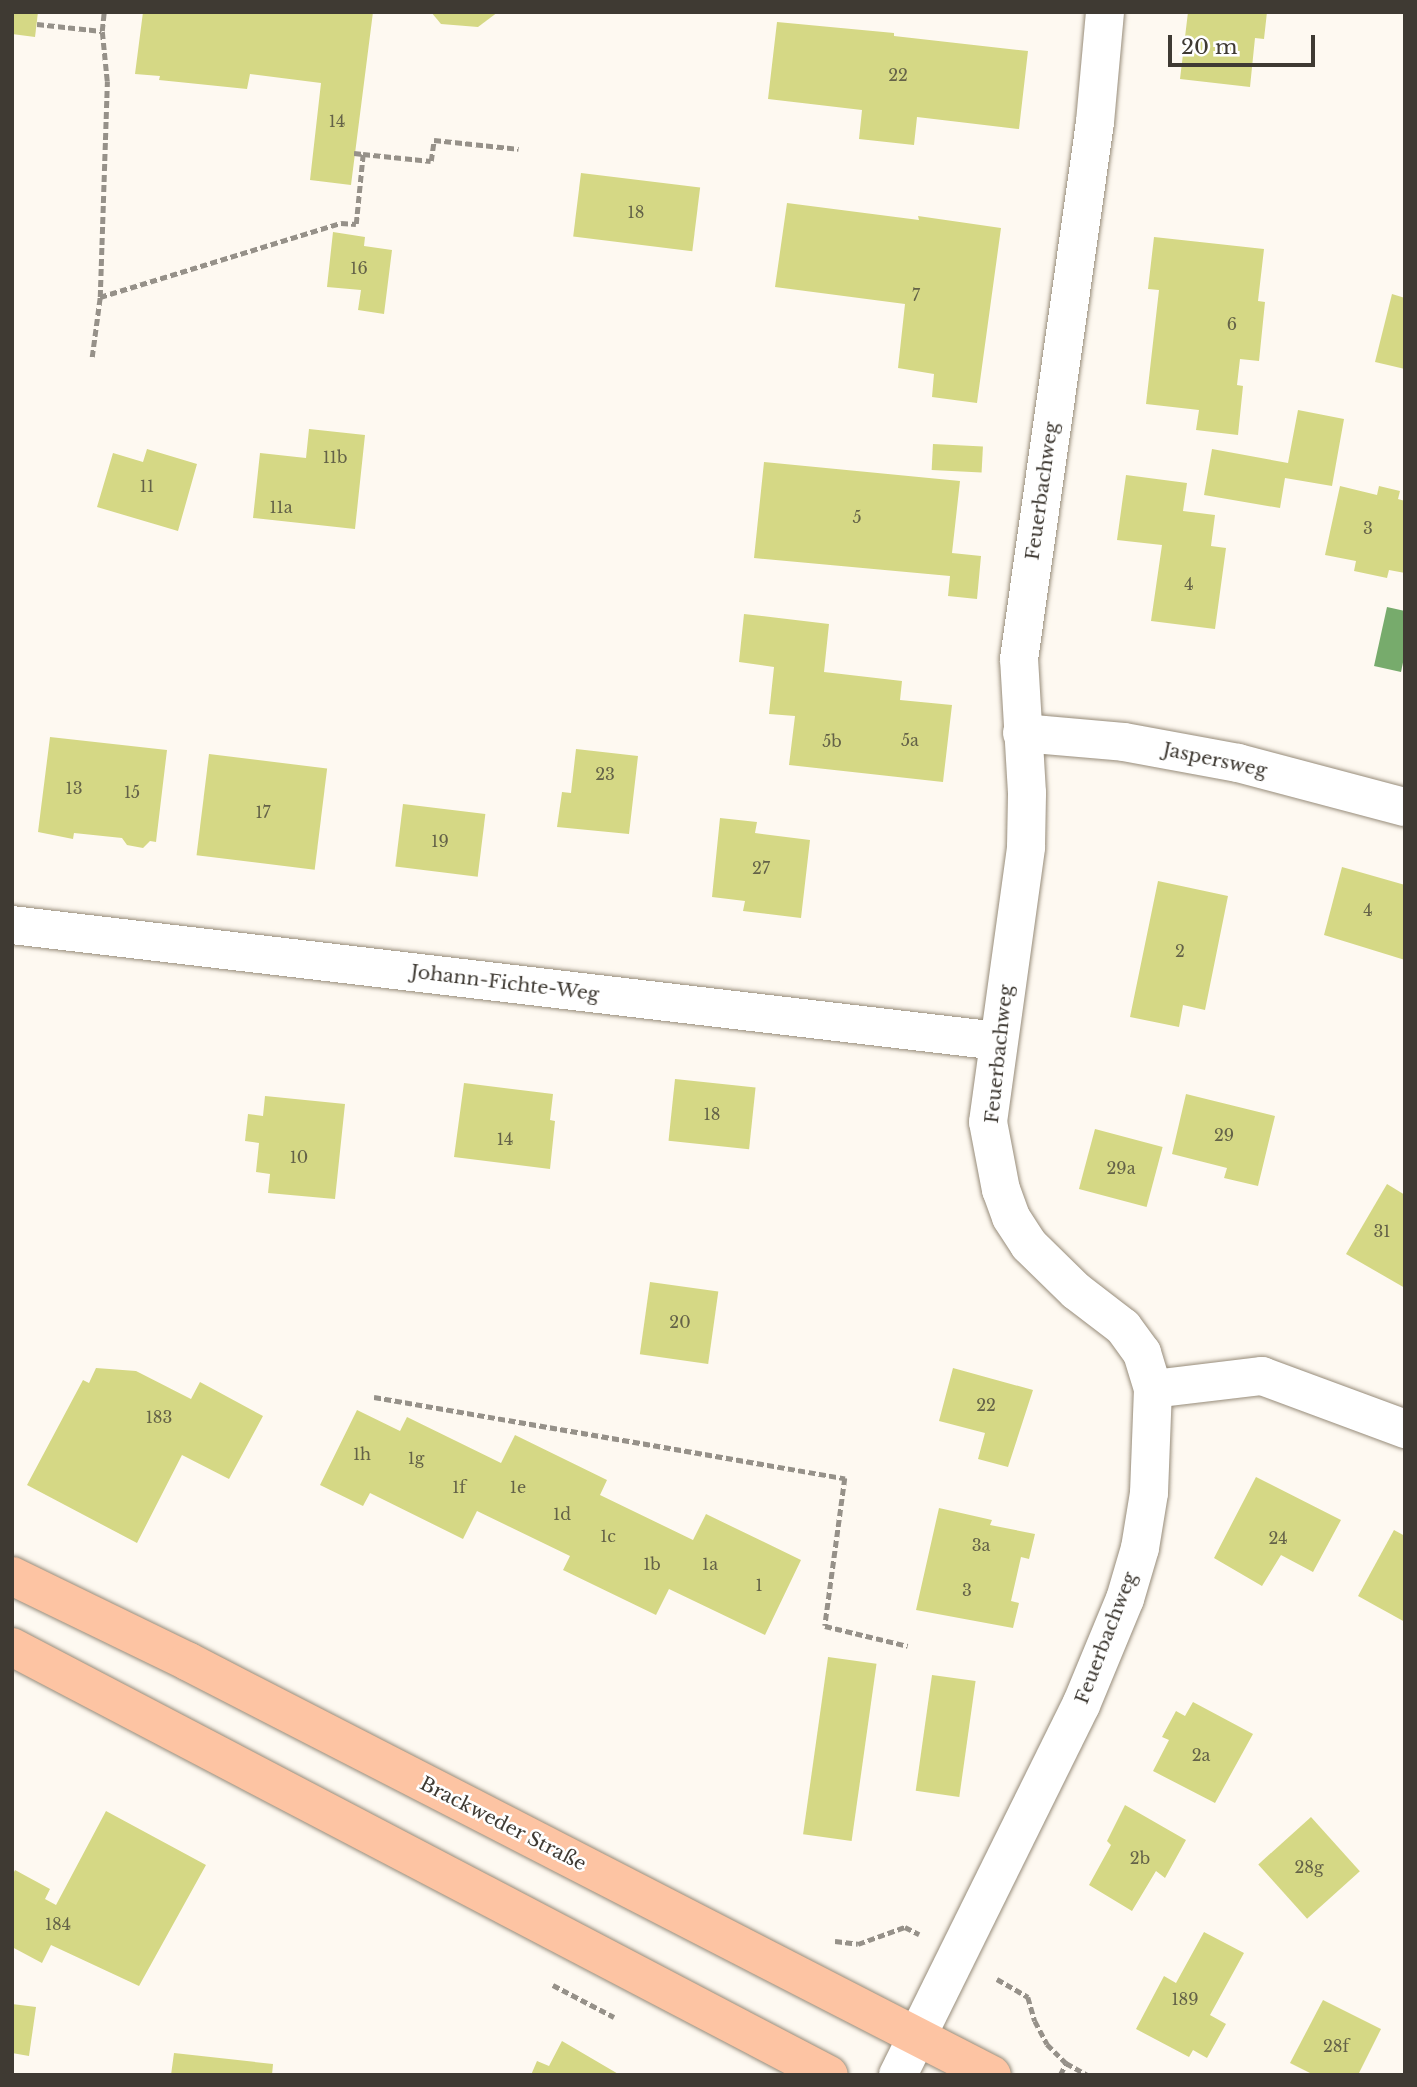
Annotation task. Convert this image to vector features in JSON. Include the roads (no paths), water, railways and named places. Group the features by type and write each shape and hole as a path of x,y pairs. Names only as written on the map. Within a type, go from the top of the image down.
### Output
{"main road":[{"name":"Brackweder Straße","path":"12,1576 187,1661 992,2075"},
{"path":"12,1647 829,2075"}],"street":[{"name":"Feuerbachweg","path":"898,2075 1081,1705 1125,1599 1140,1548 1149,1493 1153,1390 1142,1353 1123,1327 1076,1291 1038,1254 1012,1217 1001,1190 988,1122 1026,847 1027,793 1021,733 1019,659 1095,122 1105,12"},
{"name":"Jaspersweg","path":"1021,733 1124,742 1238,762 1405,807"},
{"name":"Johann-Fichte-Weg","path":"12,925 998,1041"},
{"path":"1153,1390 1262,1376 1405,1429"}]}
